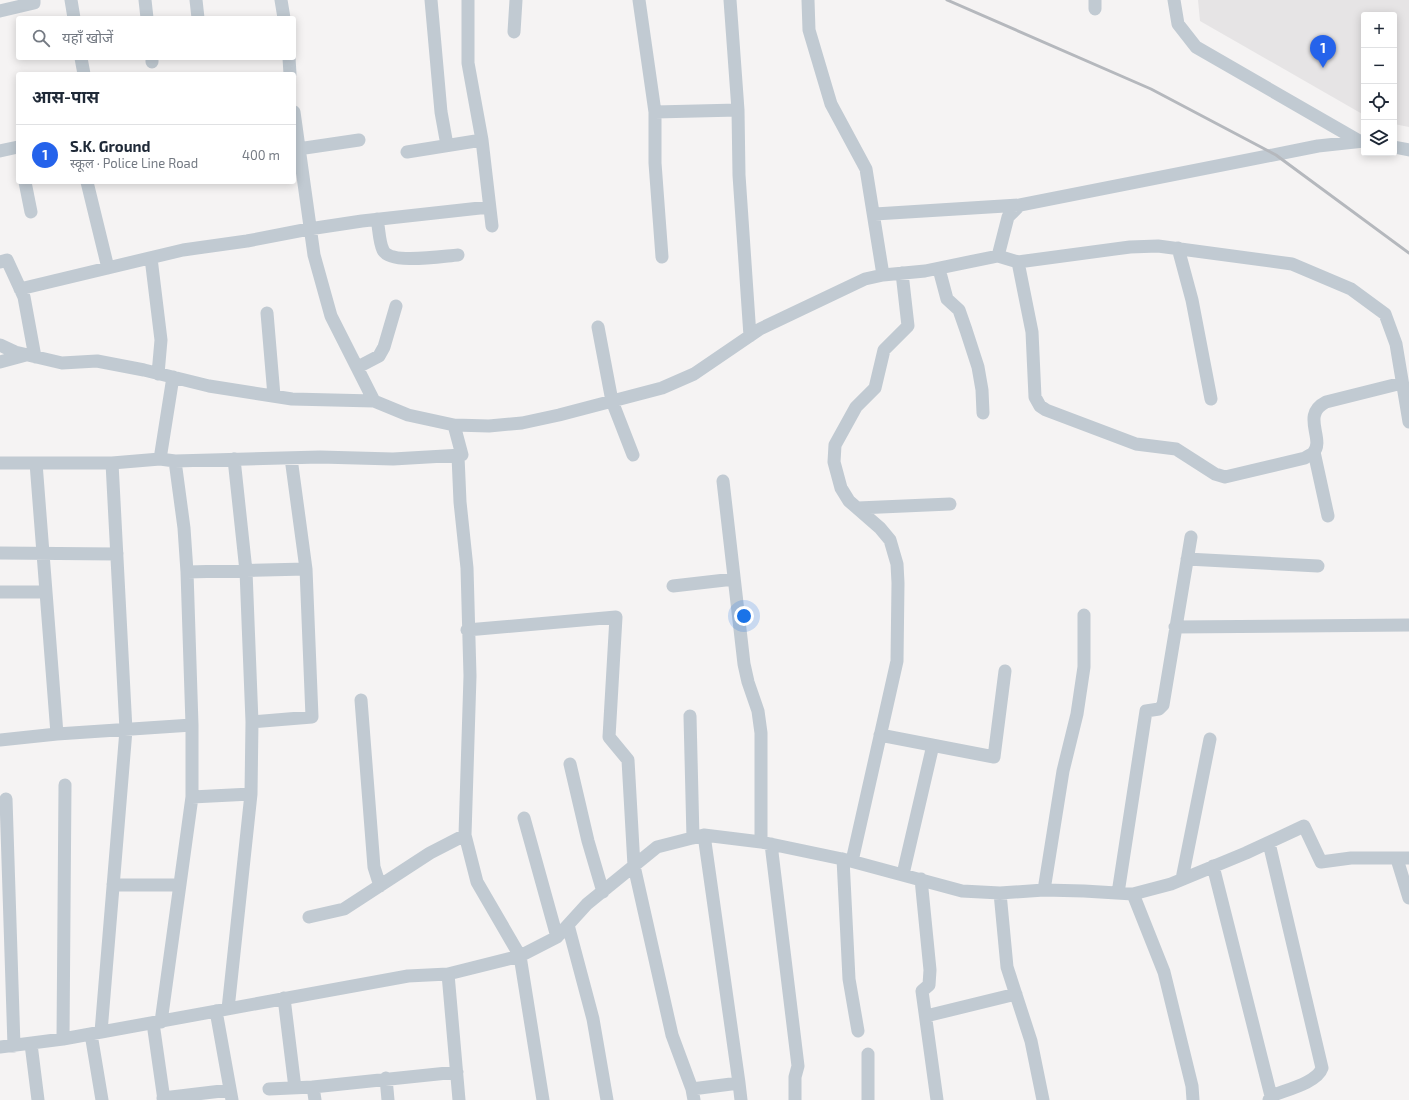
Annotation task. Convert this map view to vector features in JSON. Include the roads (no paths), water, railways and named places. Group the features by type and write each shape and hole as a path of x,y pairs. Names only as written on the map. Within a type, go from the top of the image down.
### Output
{"street":[{"path":"0,11 29,6 34,3 34,0"},
{"path":"71,0 74,16"},
{"path":"145,0 147,16"},
{"path":"196,0 198,16"},
{"path":"281,0 284,16"},
{"path":"431,0 441,112 447,145"},
{"path":"468,0 468,63 482,140 492,226"},
{"path":"514,32 516,0"},
{"path":"639,0 654,112 655,163 662,257"},
{"path":"730,0 738,110 739,175 750,336"},
{"path":"808,0 809,30 831,104 866,169 875,214 883,275"},
{"path":"1174,0 1178,24 1196,48 1361,140"},
{"path":"81,60 84,72"},
{"path":"288,60 290,72"},
{"path":"654,112 738,110"},
{"path":"296,130 309,229 314,255 331,316 374,401"},
{"path":"298,149 359,140"},
{"path":"407,152 482,140"},
{"path":"875,214 1020,206 1318,146 1361,141"},
{"path":"0,151 16,147"},
{"path":"1397,148 1409,150"},
{"path":"25,184 31,212"},
{"path":"87,184 108,268"},
{"path":"998,256 1008,217 1020,206"},
{"path":"20,289 183,250 247,241 309,229 377,219 489,207"},
{"path":"377,219 383,250 387,255 399,258 416,259 458,255"},
{"path":"0,345 15,352 62,363 97,361 209,386 292,400 374,401 408,415 454,425 489,426 522,423 662,388 694,374 760,329 865,279 883,275 939,269 998,256 1018,262 1130,246 1158,246 1292,264 1351,289 1385,314 1396,344 1409,422"},
{"path":"1178,248 1192,300 1211,399"},
{"path":"151,258 161,340 158,374"},
{"path":"0,262 7,260 24,297 30,356"},
{"path":"1018,262 1032,332 1035,397 1040,406 1046,410 1136,444 1176,449 1215,474 1225,477 1305,458 1314,452"},
{"path":"939,269 947,299 959,310 978,367 982,390 983,413"},
{"path":"858,1031 849,979 848,860 897,661 898,583 897,564 890,540 880,528 849,501 841,488 834,462 835,445 856,407 875,388 884,350 908,326 902,273"},
{"path":"358,367 379,356 384,347 396,306"},
{"path":"267,313 274,396"},
{"path":"598,327 612,401 633,455"},
{"path":"0,362 30,356"},
{"path":"160,459 173,377"},
{"path":"1328,516 1314,452 1316,446 1314,412 1319,405 1326,402 1402,383"},
{"path":"0,462 112,463 160,459 175,461 291,458 393,459 458,456 462,455 454,425"},
{"path":"458,456 460,502 467,568 467,630 470,676 465,835 477,882 520,956 543,1100"},
{"path":"252,722 312,717 306,569 291,458"},
{"path":"175,461 184,528 187,572 192,725 192,797 180,886 157,1022 164,1099 231,1095 222,1010 251,794 252,722 246,571 234,459"},
{"path":"36,463 57,734"},
{"path":"102,1100 96,1033 113,885 126,730 112,463"},
{"path":"723,481 744,664 748,682 758,711 761,733 766,843 798,1066 795,1077 795,1100"},
{"path":"858,508 950,504"},
{"path":"1118,893 1146,711 1159,709 1163,705 1191,537"},
{"path":"0,553 117,554"},
{"path":"1187,560 1318,566"},
{"path":"187,572 306,569"},
{"path":"674,586 734,579"},
{"path":"0,592 46,592"},
{"path":"1044,890 1063,772 1077,714 1084,667 1084,615"},
{"path":"467,630 616,617 609,738 628,760 634,866 672,1035 693,1095 739,1083"},
{"path":"1175,627 1409,625"},
{"path":"880,735 994,757 1005,671"},
{"path":"361,700 374,867 380,886"},
{"path":"690,716 699,836 741,1099"},
{"path":"0,740 57,734 192,725"},
{"path":"1182,879 1210,739"},
{"path":"903,874 933,745"},
{"path":"570,764 588,842 602,892"},
{"path":"63,1039 65,785"},
{"path":"192,797 251,794"},
{"path":"6,799 14,1046"},
{"path":"524,818 557,937"},
{"path":"0,1047 63,1039 408,976 436,976 448,974 520,956 557,937 587,904 657,847 699,836 766,843 848,860 962,891 1000,893 1044,890 1133,894 1182,879 1268,843 1304,826 1321,862 1352,858 1403,858 1409,898"},
{"path":"309,917 344,909 430,853 465,835"},
{"path":"1213,866 1270,1098 1310,1081 1320,1074 1322,1068 1268,843"},
{"path":"921,879 930,970 930,985 922,991 937,1100"},
{"path":"113,885 180,886"},
{"path":"1000,893 1007,967 1031,1041 1043,1100"},
{"path":"1133,894 1164,972 1192,1086 1193,1100"},
{"path":"568,924 593,1019 607,1100"},
{"path":"448,974 459,1100"},
{"path":"926,1016 1016,994"},
{"path":"284,998 295,1088"},
{"path":"31,1044 38,1100"},
{"path":"868,1054 868,1100"},
{"path":"269,1089 313,1087 386,1078 457,1072"},
{"path":"386,1078 388,1100"},
{"path":"313,1087 315,1100"}],"railway":[{"path":"947,0 1151,89 1276,155 1409,253"}],"place":[{"name":"S.K. Ground","path":"1323,68"}]}
